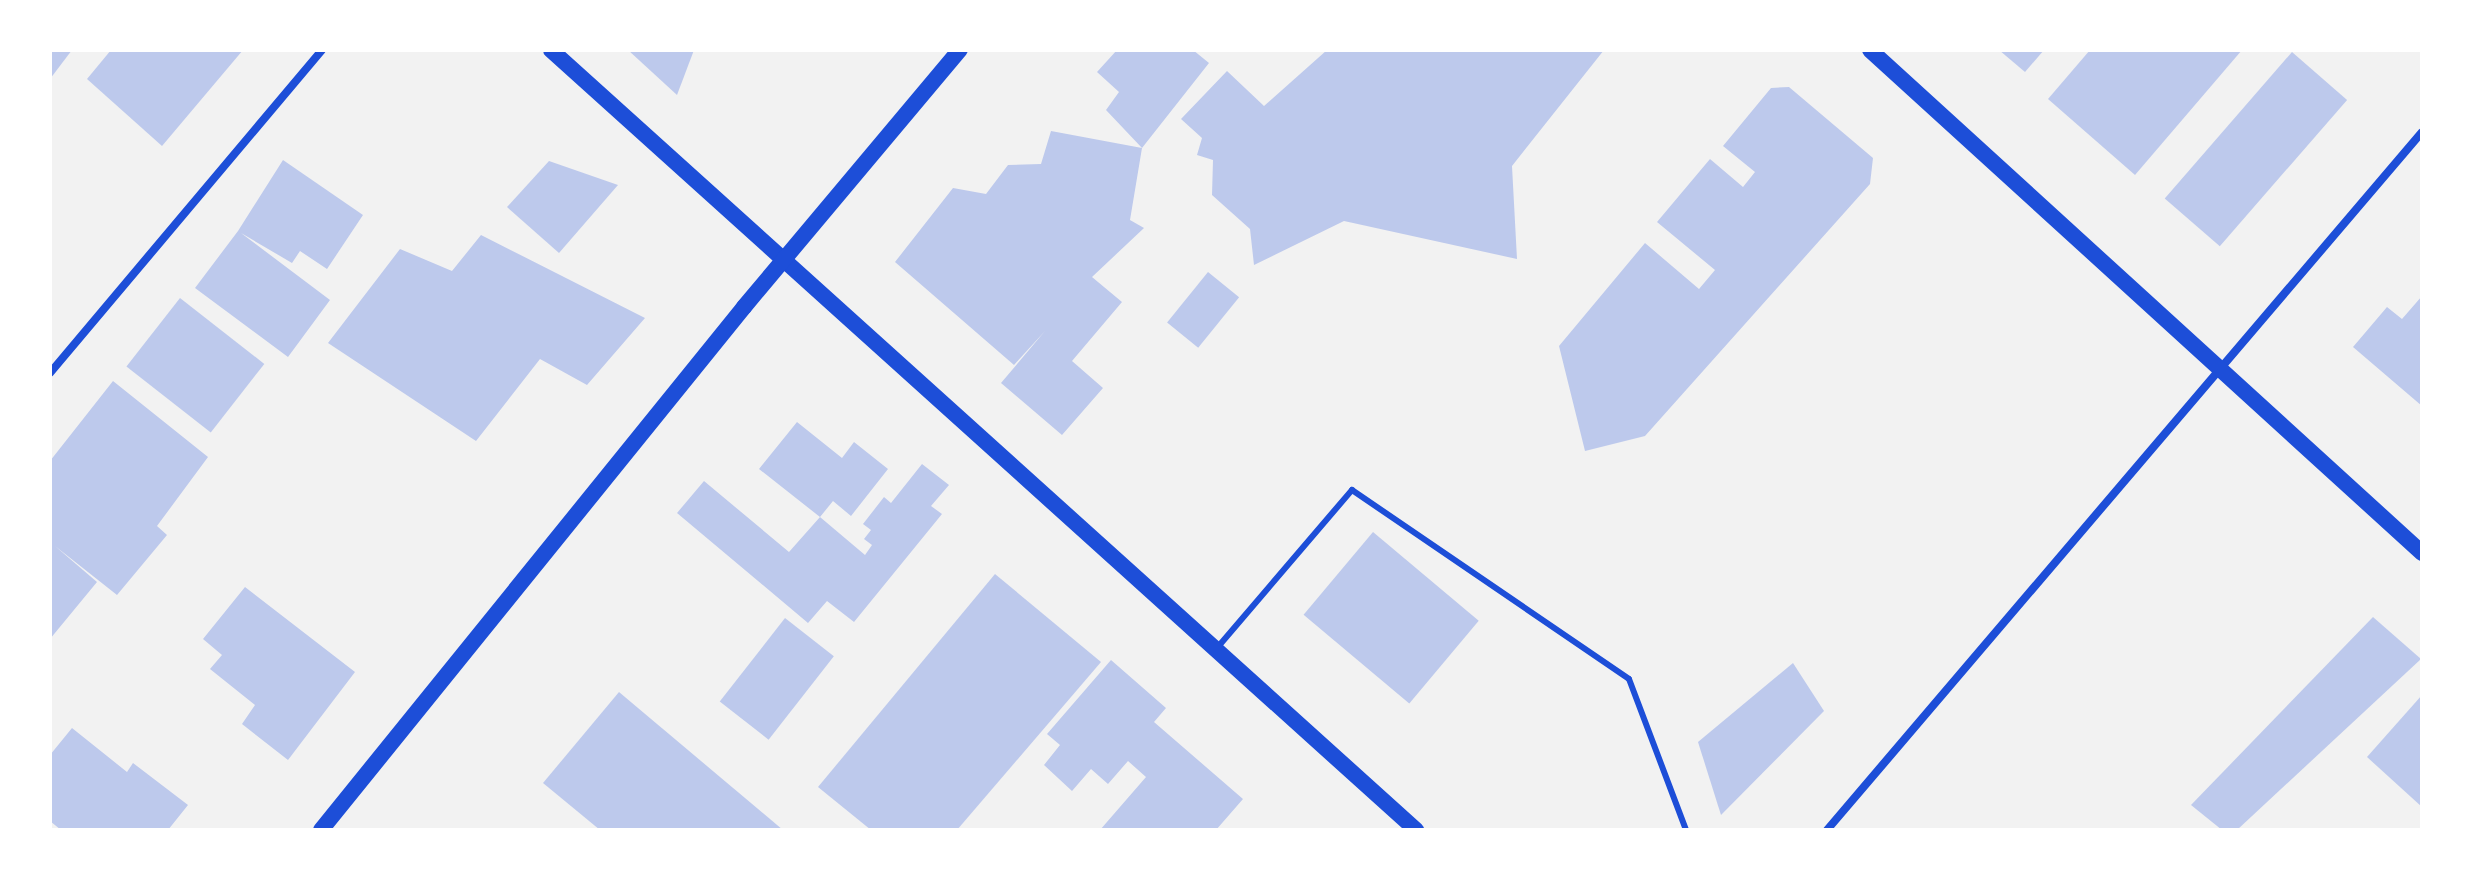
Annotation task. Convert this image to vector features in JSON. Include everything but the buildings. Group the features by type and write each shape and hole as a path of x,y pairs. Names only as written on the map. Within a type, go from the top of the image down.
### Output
{"main road":[{"path":"551,50 1416,830"},
{"path":"321,830 783,260 960,50"},
{"path":"1870,50 2422,553"}],"street":[{"path":"50,373 322,50"},
{"path":"1827,830 2422,132"}],"lane":[{"path":"1217,649 1352,490 1629,679 1686,830"}]}
